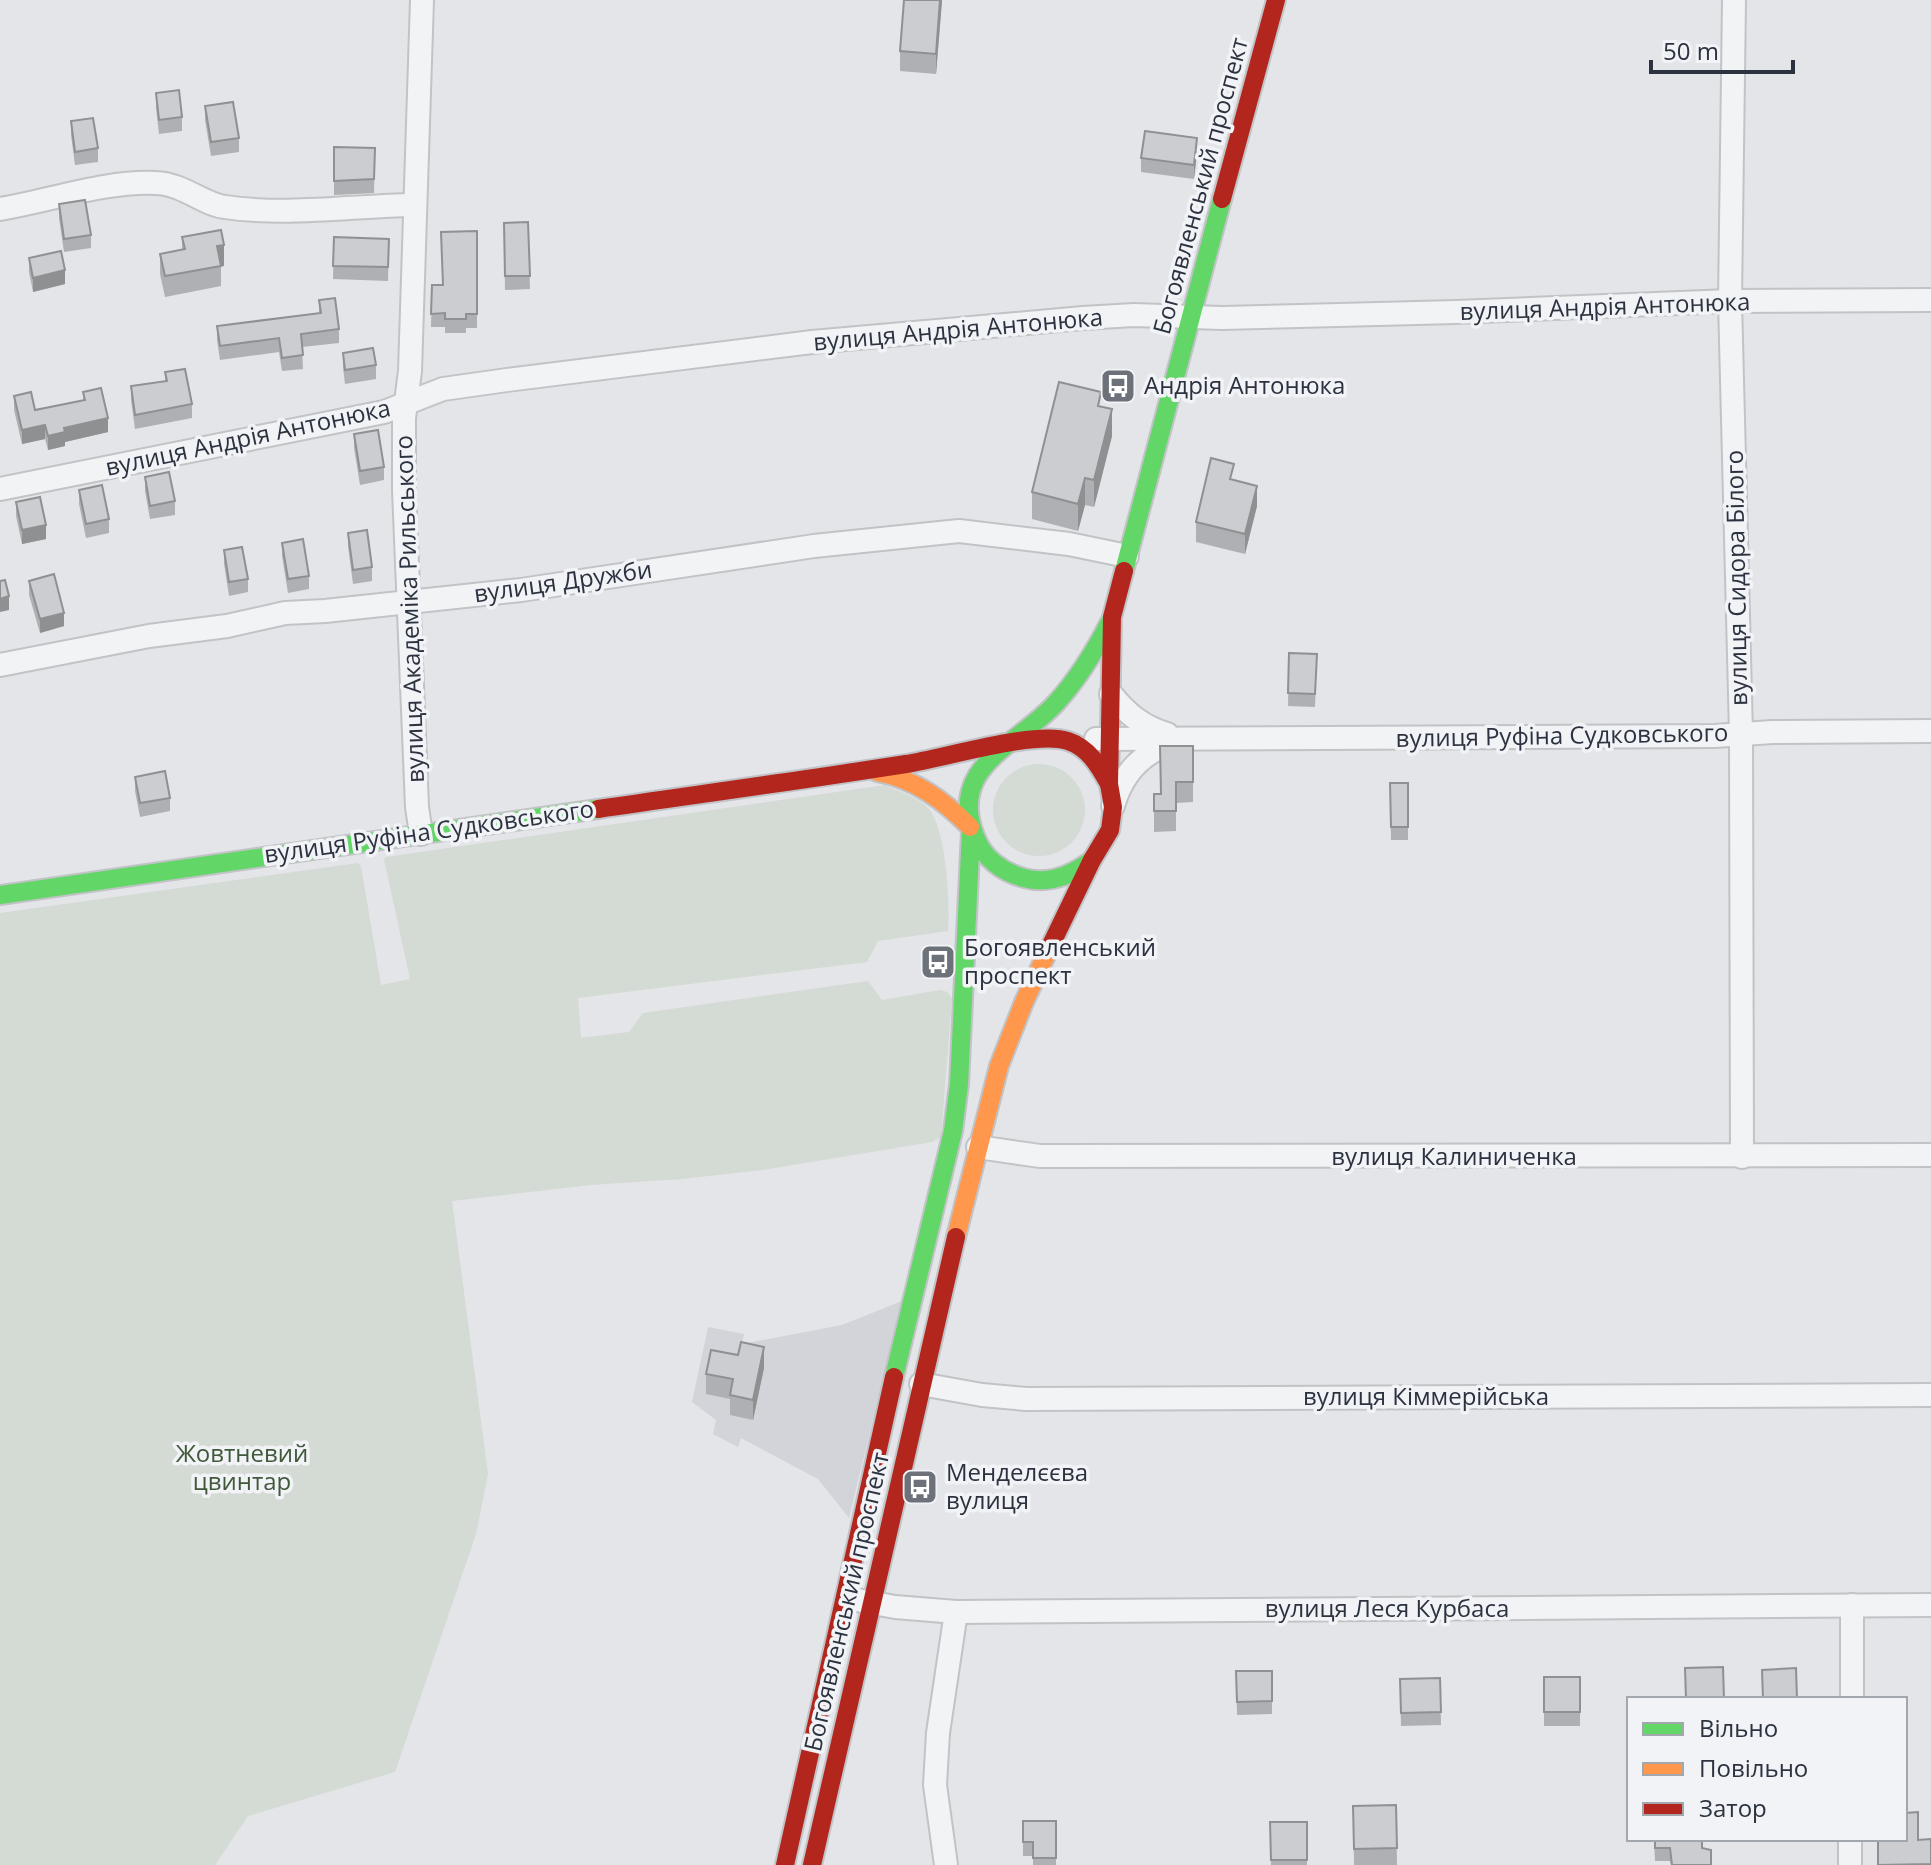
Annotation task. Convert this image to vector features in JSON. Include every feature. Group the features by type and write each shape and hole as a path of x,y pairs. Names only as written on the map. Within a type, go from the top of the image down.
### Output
{"main road":[{"name":"Богоявленський проспект","path":"812,1865 921,1384 999,1066 1024,1002 1092,860 1106,841 1111,796 1112,617 1276,0"},
{"name":"Богоявленський проспект","path":"785,1865 915,1284 953,1131 959,1084 971,829 969,795 976,775 989,758 1053,707 1071,687 1087,665 1112,617"},
{"name":"вулиця Руфіна Судковського","path":"0,895 940,758 1037,737 1062,740"},
{"path":"1062,740 1087,753 1100,767 1111,796"},
{"name":"вулиця Руфіна Судковського","path":"859,770 882,772 917,784 940,798 971,829"},
{"path":"971,829 984,854 994,864 1004,872 1030,880 1043,881 1070,875 1092,860"}],"street":[{"name":"вулиця Академіка Рильського","path":"421,834 417,807 404,490 422,0"},
{"name":"вулиця Сидора Білого","path":"1734,0 1730,301 1741,734 1742,1157"},
{"path":"0,209 120,185 157,183 188,190 221,207 315,210 414,205"},
{"name":"вулиця Андрія Антонюка","path":"0,489 384,412 443,389 812,342 1083,318 1456,312 1730,301 1931,300"},
{"name":"вулиця Дружби","path":"0,665 149,636 251,622 285,613 521,590 814,546 959,531 1069,544 1127,556"},
{"name":"вулиця Руфіна Судковського","path":"1111,694 1123,709 1146,725 1173,736 1192,739"},
{"name":"вулиця Руфіна Судковського","path":"1062,740 1931,731"},
{"name":"вулиця Руфіна Судковського","path":"1111,796 1142,758 1165,745 1192,739"},
{"name":"вулиця Калиниченка","path":"978,1147 1040,1156 1931,1155"},
{"name":"вулиця Кіммерійська","path":"921,1384 1026,1399 1931,1395"},
{"name":"вулиця Леся Курбаса","path":"844,1597 956,1612 1931,1605"},
{"path":"1852,1605 1852,1697"},
{"path":"946,1865 935,1785 938,1733 956,1612"},
{"path":"1850,1841 1850,1865"}],"shaded area":[{"path":"902,1301 849,1518 818,1479 741,1438 738,1447 713,1434 716,1420 692,1402 708,1327 744,1334 742,1344 842,1325"}],"green space":[{"path":"1039,764 1057,768 1071,778 1081,792 1085,810 1081,828 1071,842 1057,852 1039,856 1021,852 1007,842 997,828 993,810 997,792 1007,778 1021,768"},
{"name":"Жовтневий цвинтар","path":"885,785 921,802 932,814 946,864 948,931 878,941 867,962 578,998 581,1038 629,1032 643,1013 868,981 882,1000 940,990 952,998 941,1137 932,1142 763,1170 452,1201 488,1474 476,1534 395,1772 248,1816 215,1865 0,1865 0,913 358,863 381,985 410,979 386,857"}],"building":[{"path":"904,0 940,0 936,54 900,51"},
{"path":"179,90 182,117 159,120 156,93"},
{"path":"233,102 239,138 211,142 205,106"},
{"path":"93,118 98,148 75,152 71,121"},
{"path":"1145,131 1197,138 1194,165 1141,158"},
{"path":"334,147 375,148 374,179 334,181"},
{"path":"85,200 91,235 64,239 59,204"},
{"path":"528,222 530,276 505,276 504,223"},
{"path":"221,230 224,245 217,246 221,266 165,276 160,254 185,249 182,237"},
{"path":"477,231 477,314 466,314 466,319 445,319 445,313 431,314 432,285 443,285 441,232"},
{"path":"334,237 389,239 388,267 333,266"},
{"path":"61,251 65,270 33,278 29,258"},
{"path":"335,298 339,329 301,334 303,355 282,358 279,338 220,346 217,326 321,313 319,300"},
{"path":"373,348 376,365 345,370 343,353"},
{"path":"185,369 192,404 135,415 131,386 167,381 165,372"},
{"path":"1059,382 1101,392 1098,406 1112,409 1094,480 1085,478 1078,504 1032,492"},
{"path":"101,388 108,418 64,428 65,432 48,436 45,425 22,430 14,396 31,392 35,410 85,400 83,392"},
{"path":"378,430 384,467 360,471 354,434"},
{"path":"1211,458 1234,464 1230,479 1257,486 1245,534 1196,522"},
{"path":"169,472 175,501 150,506 145,477"},
{"path":"102,485 109,519 86,524 79,490"},
{"path":"40,497 46,525 22,530 16,502"},
{"path":"367,530 372,567 353,570 348,533"},
{"path":"303,539 309,576 288,579 282,543"},
{"path":"242,547 248,579 229,582 224,550"},
{"path":"54,574 64,613 40,619 29,581"},
{"path":"5,580 9,596 0,599 0,581"},
{"path":"1289,653 1317,654 1315,694 1288,693"},
{"path":"1160,746 1193,746 1193,782 1176,782 1176,811 1154,811 1154,794 1161,794"},
{"path":"165,771 170,798 140,803 135,777"},
{"path":"1390,783 1408,783 1408,827 1391,827"},
{"path":"741,1342 764,1347 753,1400 730,1395 733,1379 706,1374 711,1350 738,1355"},
{"path":"1723,1667 1724,1697 1686,1697 1685,1668"},
{"path":"1796,1668 1797,1697 1763,1697 1762,1670"},
{"path":"1236,1671 1272,1671 1272,1701 1237,1702"},
{"path":"1544,1677 1580,1677 1580,1712 1544,1712"},
{"path":"1440,1678 1441,1712 1401,1713 1400,1679"},
{"path":"1396,1805 1397,1848 1354,1849 1353,1806"},
{"path":"1918,1812 1918,1840 1931,1839 1931,1864 1878,1865 1878,1841 1907,1841 1907,1813"},
{"path":"1023,1821 1056,1821 1056,1858 1033,1858 1033,1842 1023,1842"},
{"path":"1270,1822 1307,1822 1307,1860 1271,1860"},
{"path":"1655,1841 1702,1841 1702,1848 1711,1850 1711,1865 1672,1865 1670,1848 1655,1848"}],"traffic: fast":[{"path":"1124,571 1222,199"},
{"path":"1092,860 1068,874 1042,880 1033,880 1001,868 983,851 975,836 969,812 970,792 978,774 991,759 1064,694 1110,622"},
{"path":"0,895 598,809"},
{"path":"894,1377 953,1131 959,1084 971,831"}],"traffic: slow":[{"path":"877,772 904,780 928,792 970,827"},
{"path":"956,1237 999,1066 1049,949"}],"traffic: jam":[{"path":"1222,199 1276,0"},
{"path":"1049,949 1110,830 1113,807 1109,784 1112,617 1124,571"},
{"path":"598,809 906,764 1034,739 1068,741 1082,748 1093,758 1109,784"},
{"path":"812,1865 956,1237"},
{"path":"785,1865 894,1377"}],"place":[{"name":"Андрія Антонюка","path":"1118,386"},
{"name":"Богоявленський проспект","path":"938,962"},
{"name":"Менделєєва вулиця","path":"920,1487"}]}
